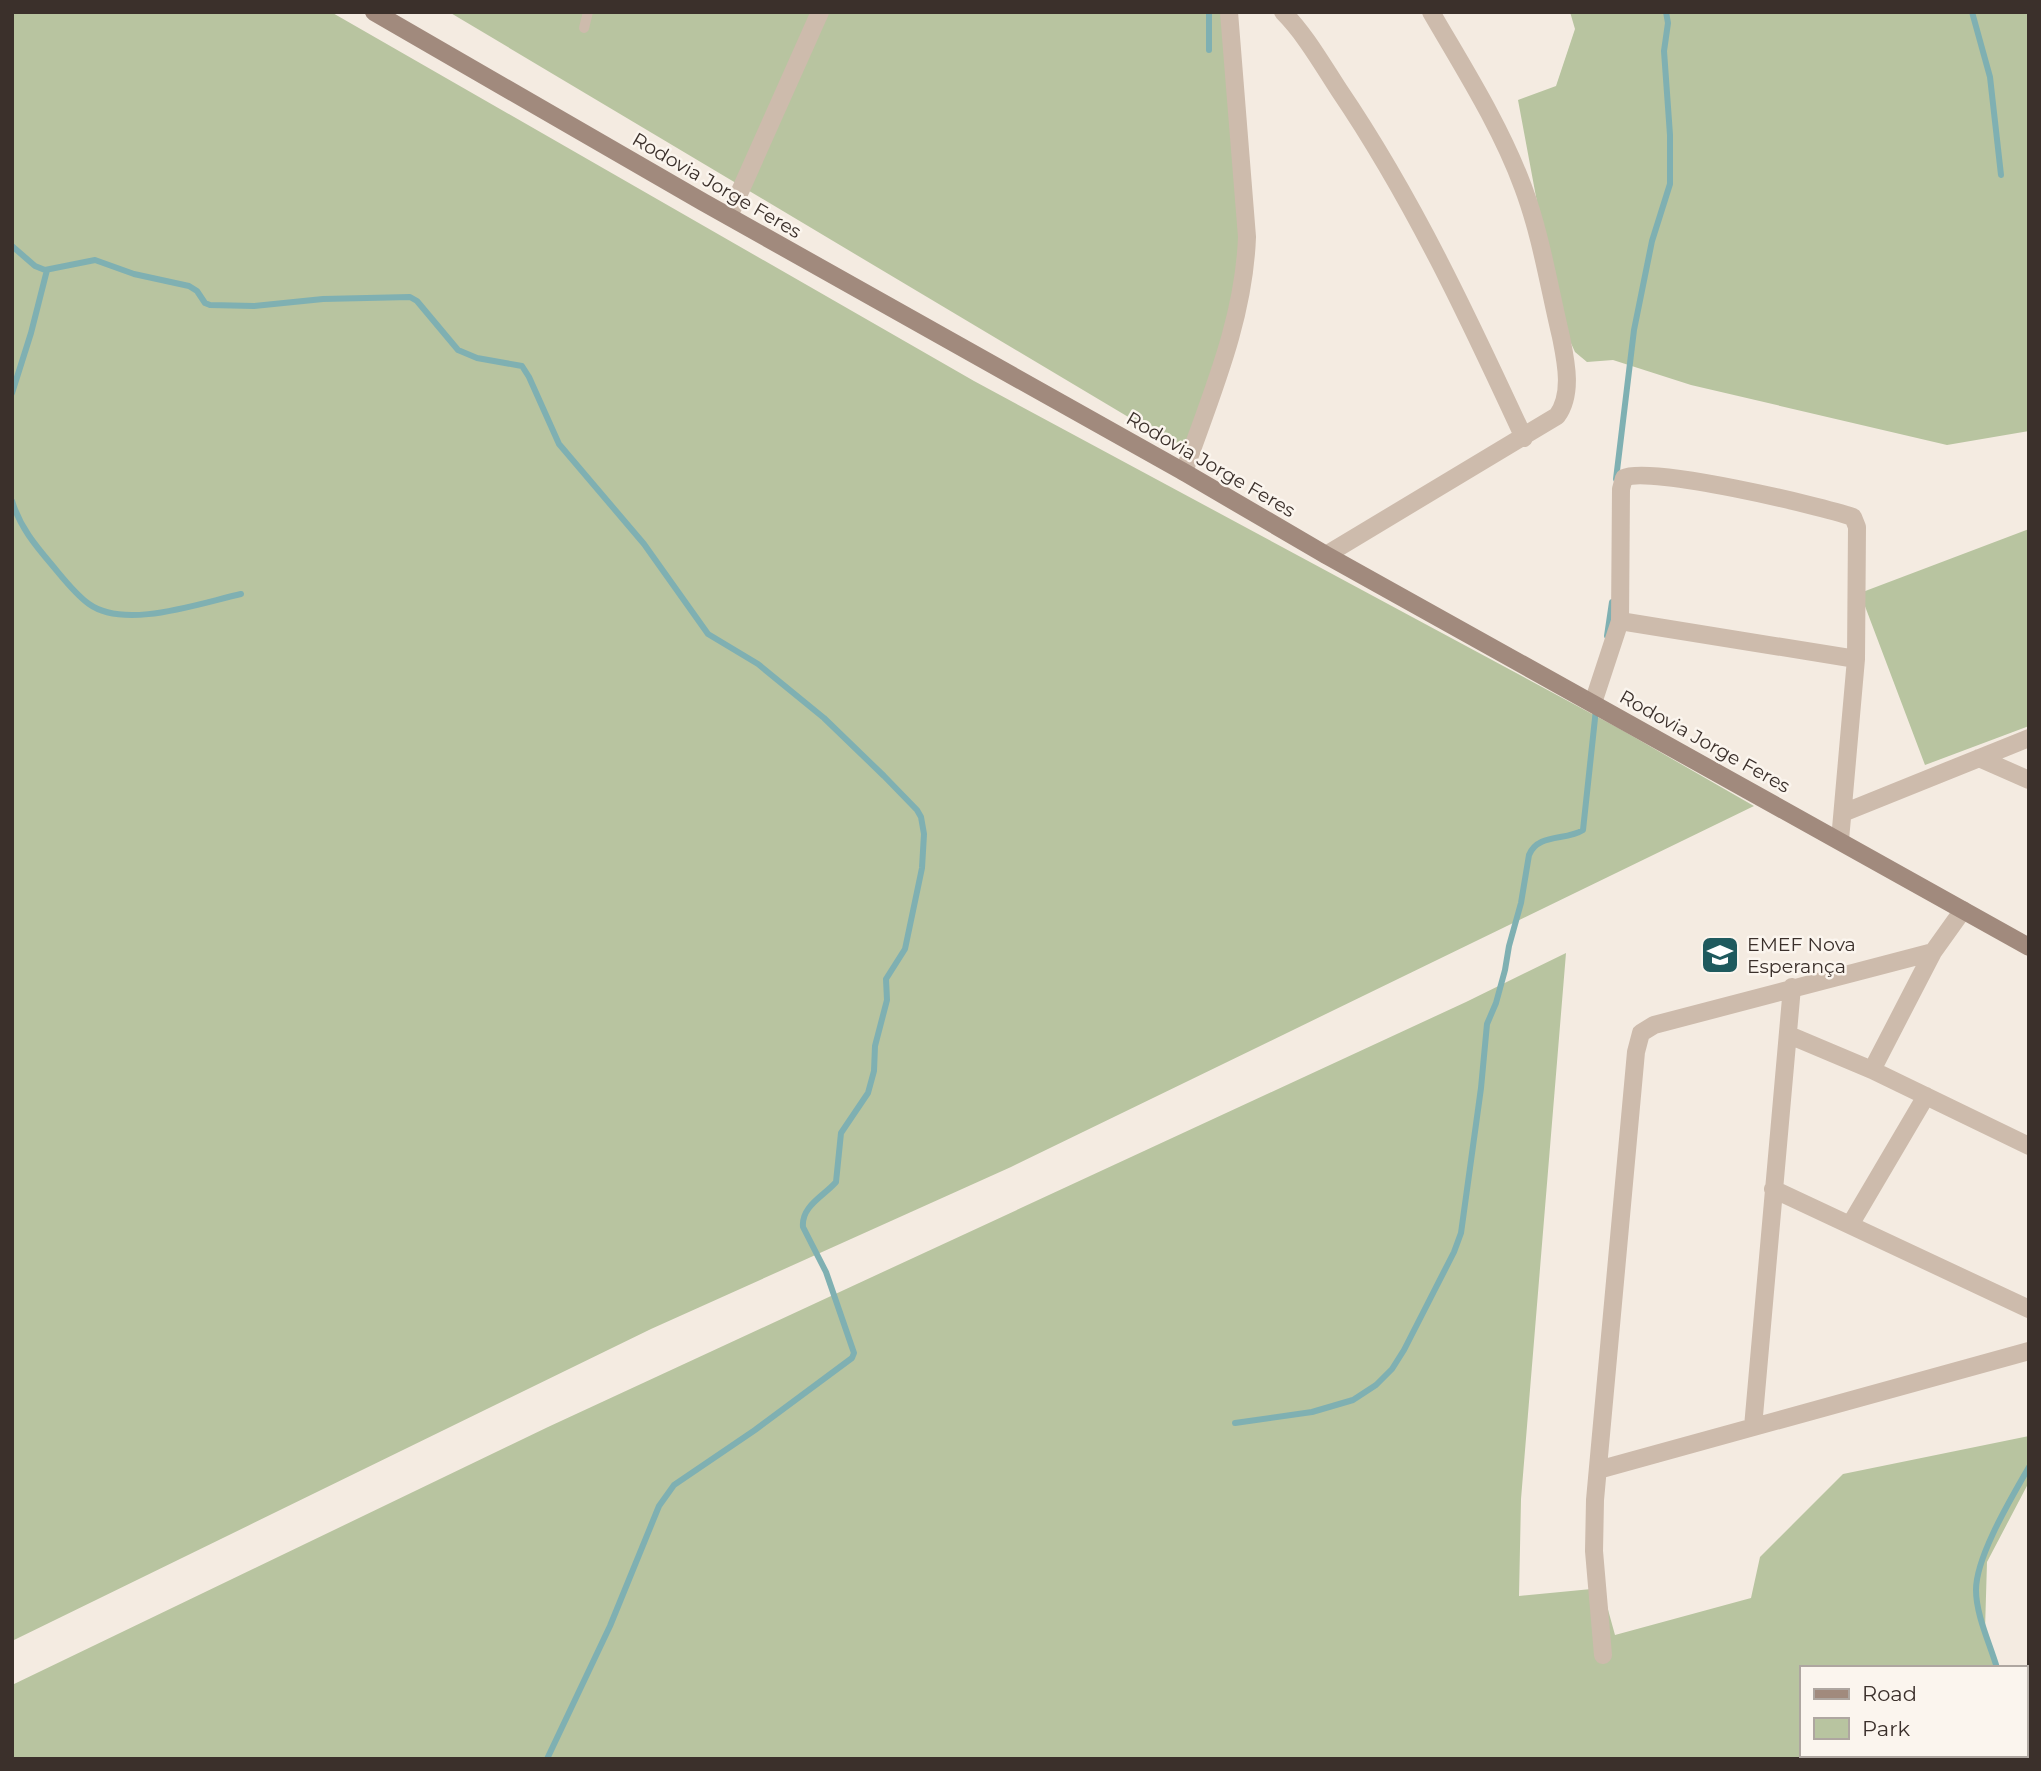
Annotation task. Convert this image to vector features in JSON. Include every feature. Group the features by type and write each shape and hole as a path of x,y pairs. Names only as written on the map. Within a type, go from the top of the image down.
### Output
{"main road":[{"name":"Rodovia Jorge Feres","path":"374,12 394,17 729,216 1326,555 2029,947"}],"street":[{"path":"729,216 820,12"},
{"path":"1184,472 1234,328 1246,263 1247,237 1229,12"},
{"path":"1283,12 1318,57 1390,170 1465,309 1524,438"},
{"path":"1326,555 1557,416 1561,411 1566,390 1565,356 1561,337 1533,216 1518,174 1493,119 1431,12"},
{"path":"1593,703 1620,621 1621,489 1624,478 1644,475 1689,480 1789,500 1853,517 1857,527 1856,659 1840,841"},
{"path":"1620,621 1856,659"},
{"path":"1843,813 2029,738"},
{"path":"1979,758 2029,780"},
{"path":"1871,1070 1933,952 1963,910"},
{"path":"1603,1655 1594,1551 1595,1500 1638,1040 1641,1033 1654,1025 1933,952"},
{"path":"1753,1427 1792,987"},
{"path":"1788,1035 1871,1070 2029,1146"},
{"path":"1850,1225 1926,1096"},
{"path":"1773,1189 2029,1309"},
{"path":"1598,1470 2029,1351"}],"lane":[{"path":"584,28 588,12"}],"green space":[{"path":"12,12 331,12 974,381 1620,729 1754,806 1011,1167 651,1329 12,1641"},
{"path":"449,12 1227,12 1246,204 1239,296 1187,452"},
{"path":"1570,12 2029,12 2029,431 1947,445 1691,385 1613,360 1587,362 1575,352 1558,315 1518,100 1556,86 1575,29"},
{"path":"2029,529 2029,726 1925,765 1860,593"},
{"path":"1566,953 1521,1499 1519,1596 1602,1588 1615,1635 1751,1598 1760,1557 1843,1474 2029,1436 2029,1482 1987,1562 1985,1630 1998,1666 1800,1666 1800,1757 2027,1757 2027,1752 2029,1759 12,1759 12,1685 548,1427 1466,1002"}],"waterway":[{"path":"1209,12 1209,50"},
{"path":"1616,479 1634,330 1652,241 1670,184 1670,135 1664,51 1668,23 1666,12"},
{"path":"1972,12 1990,77 2001,175"},
{"path":"12,246 35,266 45,270 95,260 134,274 189,286 210,305 254,306 323,299 410,297 417,301 458,350 477,358 522,366 559,444 644,544 708,634 758,664 824,718 884,776 921,817 924,834 922,868 905,949 886,979 887,1000 875,1046 874,1071 868,1093 841,1133 836,1182 809,1207 803,1220 803,1227 826,1272 854,1353 852,1358 755,1430 674,1485 659,1506 610,1626 547,1759"},
{"path":"12,393 47,270"},
{"path":"12,501 34,543 69,586 89,604 104,611 142,615 241,594"},
{"path":"1607,636 1612,602"},
{"path":"1235,1423 1312,1412 1353,1400 1376,1385 1392,1369 1404,1350 1454,1252 1461,1233 1487,1024 1505,970 1529,855 1539,843 1583,830 1596,709"},
{"path":"1996,1666 1978,1609 1978,1576 1988,1544 2029,1467"}],"place":[{"name":"EMEF Nova Esperança","path":"1720,955"}]}
